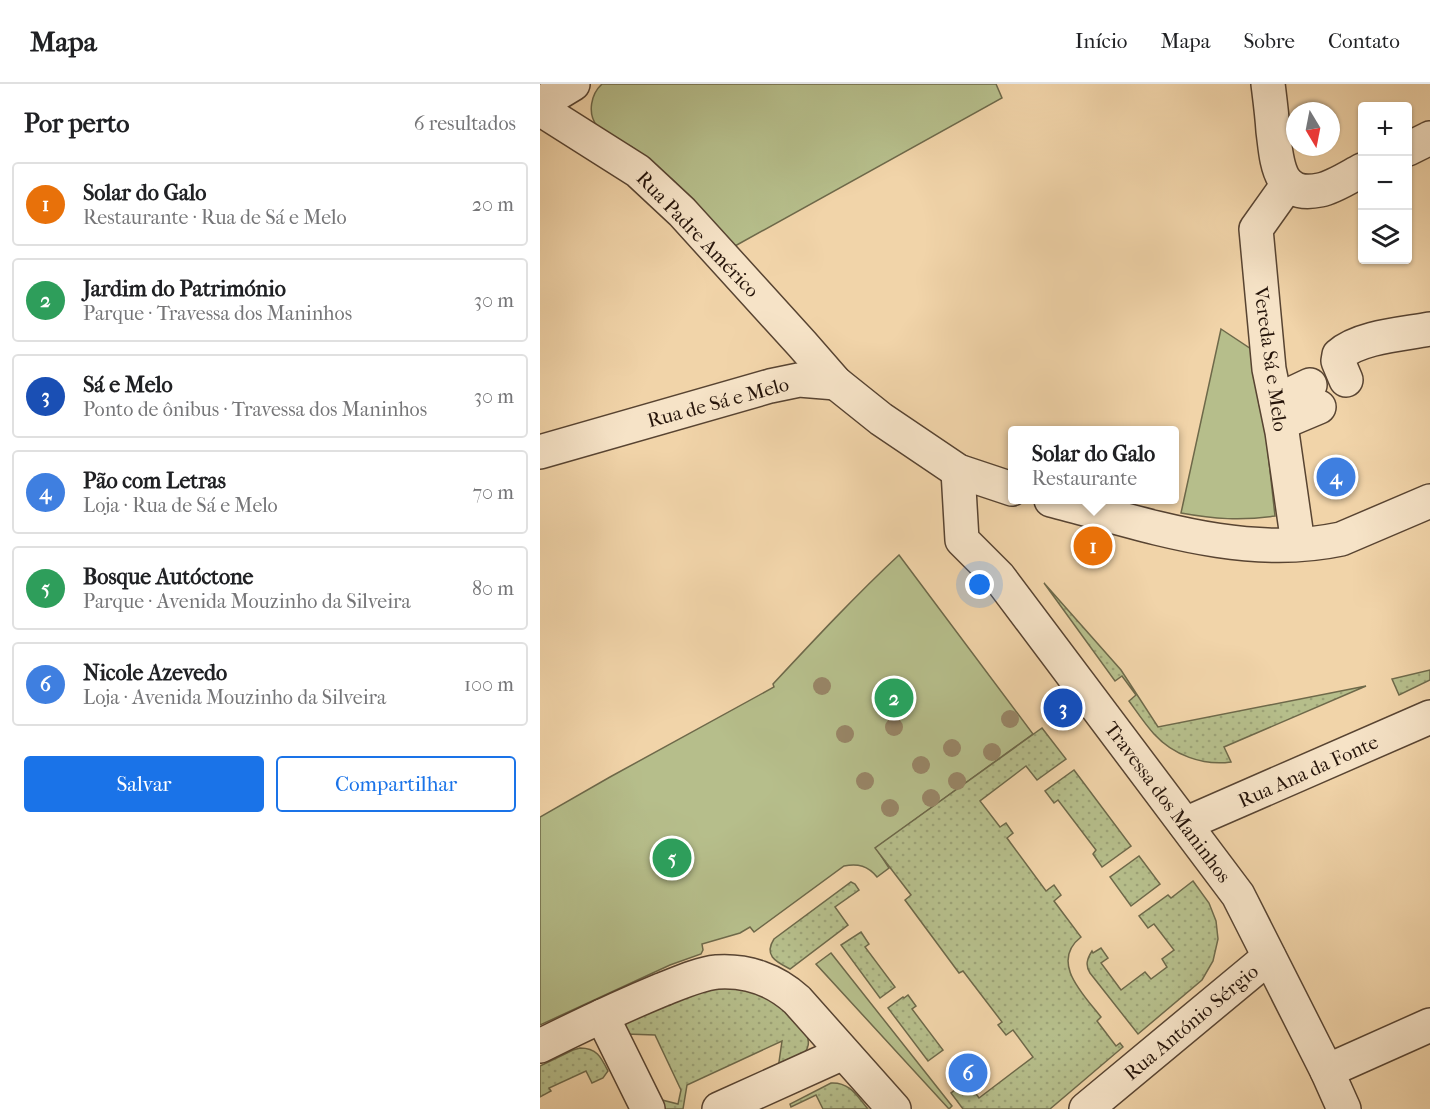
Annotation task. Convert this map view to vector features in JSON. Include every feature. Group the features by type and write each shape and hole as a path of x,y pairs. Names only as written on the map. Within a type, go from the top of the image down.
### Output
{"street":[{"path":"540,104 573,84"},
{"path":"1268,84 1276,156 1280,172 1287,184 1298,190 1320,190 1358,172"},
{"name":"Rua Padre Américo","path":"540,109 638,171 682,212 836,383"},
{"path":"1412,147 1430,138"},
{"name":"Vereda Sá e Melo","path":"1287,184 1256,229 1269,369 1296,402 1298,544"},
{"path":"1346,380 1338,361 1338,355 1344,350 1360,342 1430,329"},
{"name":"Rua de Sá e Melo","path":"540,452 770,386 800,380 836,383"},
{"path":"836,383 881,419 958,471 1008,488"},
{"name":"Travessa dos Maninhos","path":"958,471 962,540 999,577 1238,896 1344,1109"},
{"path":"1066,504 1181,534 1222,541 1298,544 1341,539 1430,501"},
{"name":"Rua Ana da Fonte","path":"1185,824 1430,717"},
{"name":"Rua António Sérgio","path":"1086,1109 1269,957"},
{"path":"540,1046 650,994 703,975 726,972 748,974 768,980 797,1000 894,1109"},
{"path":"602,1016 648,1109"},
{"path":"1327,1071 1430,1025"},
{"path":"719,1109 843,1053"}],"green space":[{"path":"602,84 996,84 1002,98 735,246 698,205 649,159 600,130 591,110 595,93"},
{"path":"1221,329 1257,353 1275,516 1228,519 1181,513"},
{"path":"899,555 1033,734 876,848 889,868 877,877 862,866 844,866 754,932 750,927 740,933 702,944 701,954 670,965 540,1025 540,817 774,687 773,684 819,635"},
{"path":"1044,583 1121,670 1158,727 1366,686 1224,747 1231,762 1210,762 1189,757 1170,748 1151,730 1129,701 1136,695 1122,676 1115,681"},
{"path":"1430,670 1430,680 1399,695 1392,679"},
{"path":"1042,728 1066,759 1037,780 1026,766 980,801 1000,827 1006,823 1013,833 1007,838 1046,891 1054,885 1061,895 1054,901 1081,937 1072,947 1068,957 1073,978 1101,1017 1097,1021 1116,1046 1120,1043 1123,1047 1050,1109 963,1109 951,1093 967,1081 979,1098 1033,1057 1013,1030 1006,1035 998,1025 1002,1022 963,971 959,973 905,900 911,895 875,848"},
{"path":"1074,770 1131,846 1102,867 1093,854 1096,850 1058,800 1054,803 1045,791"},
{"path":"1139,856 1160,884 1131,906 1110,877"},
{"path":"1193,881 1209,903 1216,921 1218,939 1213,961 1202,980 1138,1034 1090,973 1087,965 1088,959 1092,951 1093,953 1101,948 1108,958 1101,963 1121,990 1145,972 1151,979 1167,967 1162,959 1174,950 1154,924 1148,928 1139,916 1168,895 1171,898"},
{"path":"851,882 859,890 835,907 848,925 790,969 773,958 770,950 774,939"},
{"path":"861,932 869,944 865,947 895,987 880,998 841,945"},
{"path":"831,953 952,1106 949,1109 816,964"},
{"path":"731,988 747,990 776,1002 806,1033 808,1046 801,1056 778,1069 782,1041 687,1085 683,1109 664,1109 658,1099 678,1104 681,1090 655,1035 626,1034 626,1023 697,992"},
{"path":"908,995 916,1006 912,1009 943,1050 928,1061 888,1008"},
{"path":"580,1048 591,1050 601,1058 608,1071 603,1078 592,1083 586,1071 549,1088 551,1091 540,1097 540,1066"},
{"path":"831,1083 848,1087 868,1109 823,1109 816,1095 791,1107 790,1104"}],"place":[{"name":"Pão com Letras","path":"1336,477"},
{"name":"Solar do Galo","path":"1093,546"},
{"name":"Jardim do Património","path":"894,698"},
{"name":"Sá e Melo","path":"1063,708"},
{"name":"Bosque Autóctone","path":"672,858"},
{"name":"Nicole Azevedo","path":"968,1073"}]}
